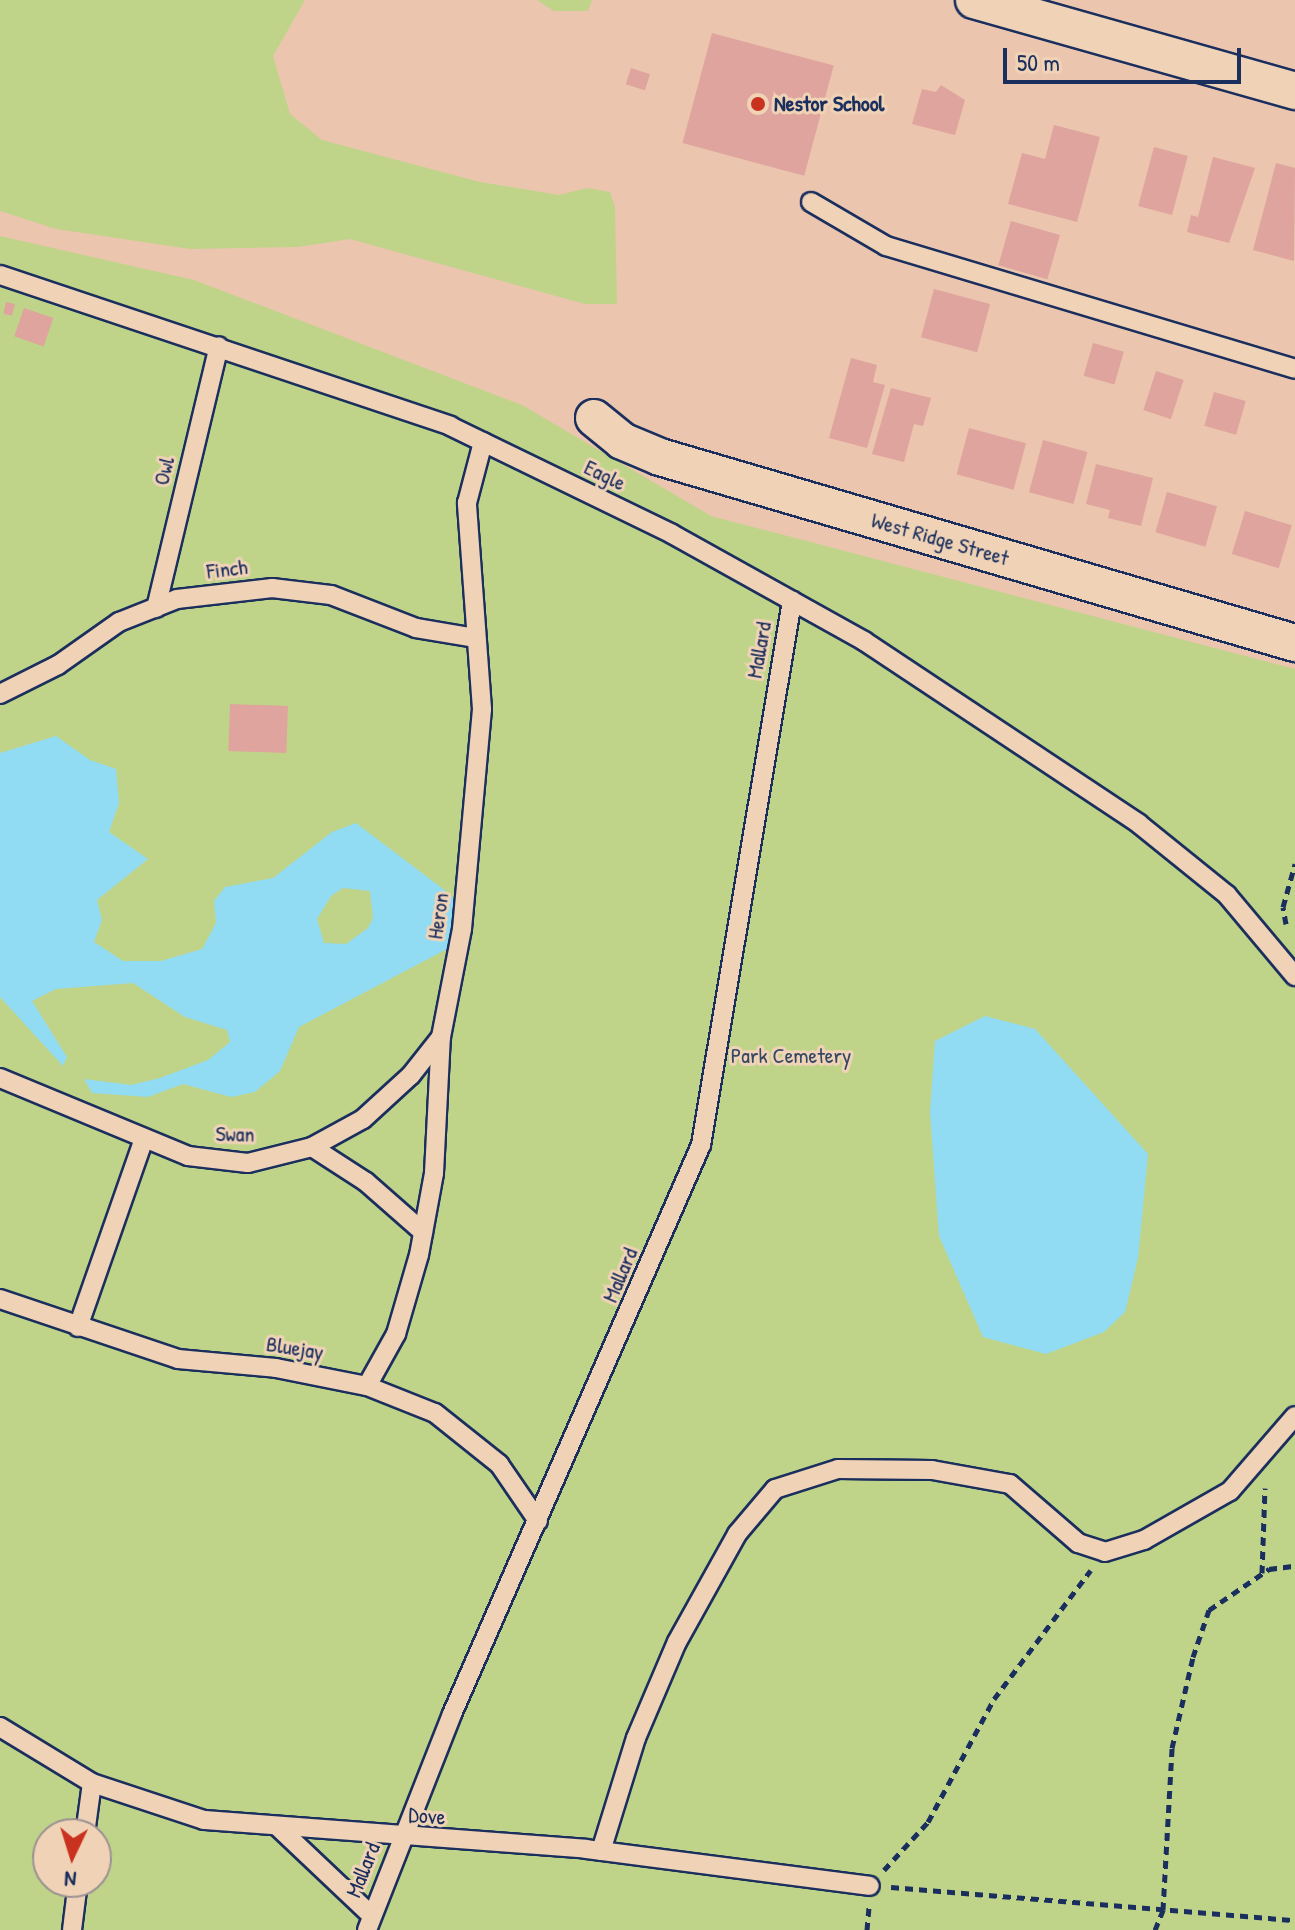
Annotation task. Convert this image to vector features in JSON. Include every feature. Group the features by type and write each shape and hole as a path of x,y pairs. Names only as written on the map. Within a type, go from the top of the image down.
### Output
{"street":[{"path":"974,0 1295,91"},
{"name":"West Ridge Street","path":"594,418 622,441 660,457 1295,643"}],"lane":[{"path":"811,202 886,246 1295,369"},
{"name":"Eagle","path":"0,275 219,346 483,442 672,534 864,641 1139,824 1227,895 1295,976"},
{"name":"Owl","path":"156,608 219,346"},
{"name":"Heron","path":"367,1386 396,1334 423,1232 434,1173 441,1037 462,929 482,709 467,503 483,442"},
{"name":"Finch","path":"0,694 58,665 119,622 177,599 272,588 331,595 416,628 476,638"},
{"name":"Mallard","path":"369,1922 402,1838 701,1145 792,601"},
{"name":"Swan","path":"0,1078 188,1156 248,1163 312,1147 363,1119 411,1075 441,1037"},
{"path":"78,1327 144,1139"},
{"path":"312,1147 366,1182 423,1232"},
{"name":"Bluejay","path":"0,1299 178,1359 276,1368 367,1386 435,1413 499,1464 538,1521"},
{"path":"601,1851 636,1738 677,1642 737,1534 775,1489 838,1469 932,1470 1010,1484 1078,1543 1105,1552 1144,1540 1230,1491 1295,1416"},
{"name":"Dove","path":"0,1727 92,1783 204,1820 402,1838 601,1851 870,1886"},
{"path":"87,1818 92,1783"},
{"path":"278,1827 369,1922"},
{"path":"72,1930 76,1898"}],"path":[{"path":"1288,935 1283,907 1295,864"},
{"path":"1262,1574 1263,1453"},
{"path":"867,1930 870,1886 928,1822 994,1699 1105,1552"},
{"path":"1155,1930 1163,1910 1172,1748 1193,1657 1209,1610 1262,1574 1295,1566"},
{"path":"870,1886 1295,1920"}],"green space":[{"path":"0,0 305,0 273,56 290,114 322,140 480,182 559,195 587,188 610,192 615,207 617,304 585,304 350,239 298,247 190,249 56,229 0,211"},
{"path":"537,0 592,0 588,11 554,11"},
{"name":"Park Cemetery","path":"0,236 194,280 522,405 711,516 1295,669 1295,1930 0,1930"}],"water":[{"path":"56,736 90,760 116,769 119,803 109,832 148,859 97,900 102,920 94,942 123,961 161,961 202,949 216,923 214,901 225,887 273,878 332,832 356,823 451,895 458,906 447,949 299,1027 280,1071 255,1092 231,1097 183,1084 148,1097 92,1093 84,1079 131,1085 208,1060 230,1042 227,1030 185,1017 133,983 56,989 32,1001 67,1057 63,1066 0,997 0,753","holes":["343,888 370,891 373,918 368,928 346,944 324,943 317,919 331,896"]},
{"path":"985,1016 1035,1029 1148,1154 1138,1258 1125,1312 1104,1332 1046,1354 983,1337 939,1236 930,1112 935,1041"}],"building":[{"name":"Nestor School","path":"712,33 834,66 804,176 682,143"},
{"path":"631,68 650,74 645,90 626,84"},
{"path":"941,85 965,100 955,135 912,124 922,89 936,92"},
{"path":"1054,125 1100,137 1077,222 1008,204 1022,153 1045,159"},
{"path":"1154,147 1188,156 1172,215 1138,206"},
{"path":"1213,157 1255,168 1229,243 1187,232 1191,215 1198,217"},
{"path":"1276,163 1295,168 1294,261 1253,250"},
{"path":"1011,221 1060,235 1047,279 998,265"},
{"path":"934,289 990,304 977,352 921,337"},
{"path":"6,302 15,304 12,316 3,314"},
{"path":"24,308 53,318 44,346 14,336"},
{"path":"1093,343 1124,352 1114,385 1084,376"},
{"path":"851,358 877,365 873,382 885,385 867,448 829,438"},
{"path":"1156,371 1184,380 1171,419 1143,410"},
{"path":"891,388 931,398 923,426 914,424 904,462 872,454"},
{"path":"1214,392 1246,401 1236,435 1204,426"},
{"path":"969,428 1026,443 1014,490 957,474"},
{"path":"1043,440 1087,452 1073,504 1029,492"},
{"path":"1096,464 1153,478 1141,526 1108,518 1110,510 1086,504"},
{"path":"1167,492 1217,506 1205,547 1155,532"},
{"path":"1245,511 1292,525 1279,568 1232,554"},
{"path":"230,704 288,706 286,753 228,751"}],"place":[{"name":"Nestor School","path":"758,104"}]}
